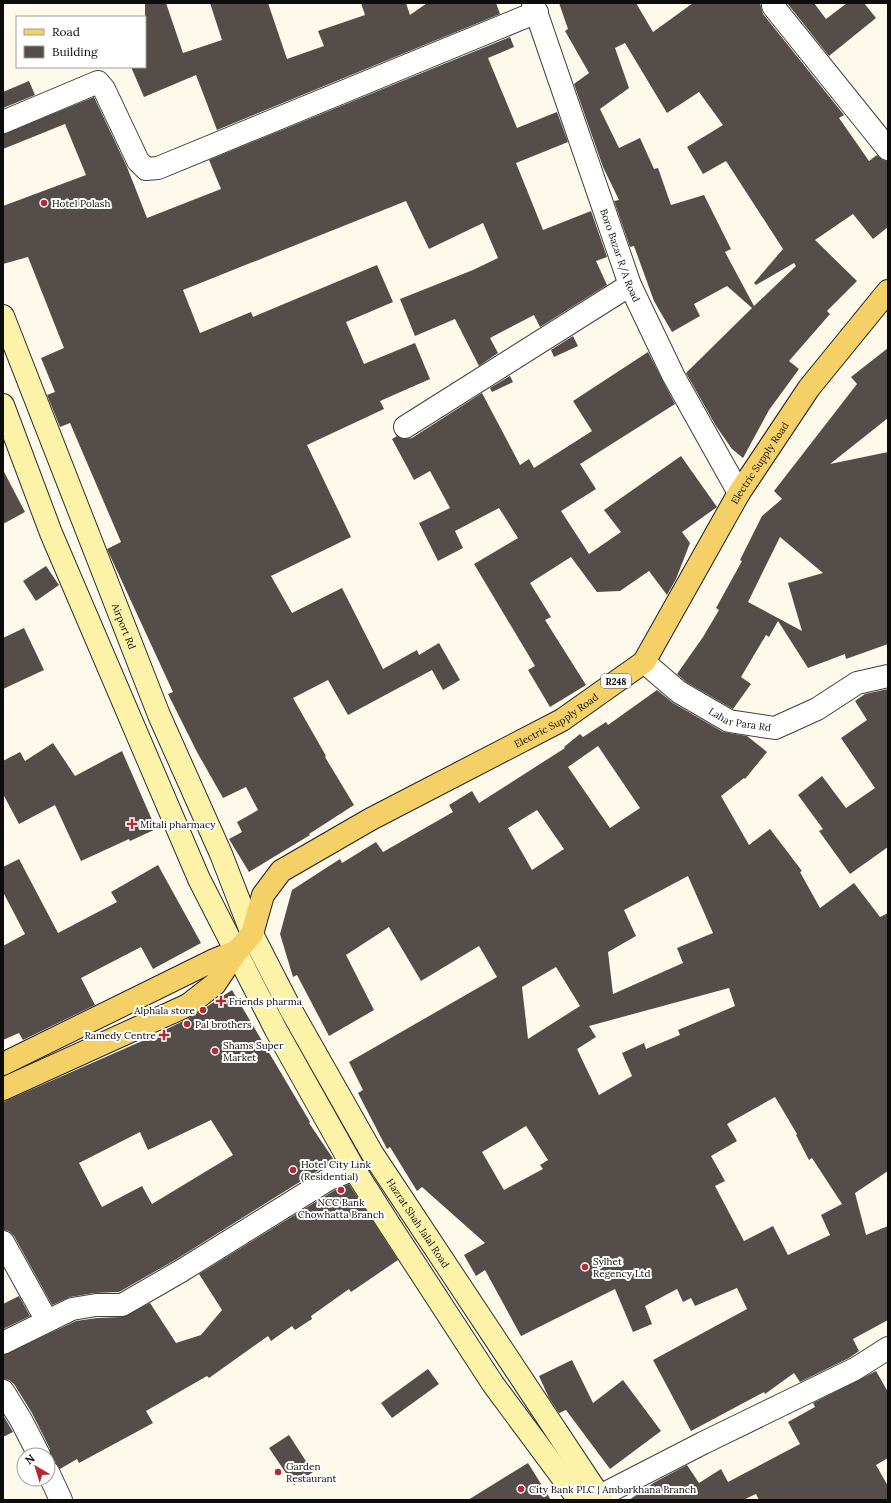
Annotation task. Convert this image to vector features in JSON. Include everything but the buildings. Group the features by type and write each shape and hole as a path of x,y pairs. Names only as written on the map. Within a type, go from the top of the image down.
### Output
{"main road":[{"name":"Electric Supply Road","path":"3,1090 188,1005 215,984 237,951 252,934 263,895 281,871 371,819 562,720 644,662 739,493 809,388 888,291"},
{"name":"Airport Rd","path":"3,316 159,715 221,854 252,934"},
{"path":"3,405 51,532 196,871 276,1030 354,1169 493,1384 594,1499"},
{"name":"Hazrat Shah Jalal Road","path":"252,934 292,1010 372,1153 594,1499"},
{"path":"3,1064 212,961 237,951"}],"street":[{"path":"774,3 774,6 888,149"},
{"path":"3,122 98,82 104,89 138,161 146,169 158,168 535,8"},
{"name":"Boro Bazar R/A Road","path":"535,8 630,285 673,375 739,493"},
{"path":"405,427 630,285"},
{"name":"Lahar Para Rd","path":"644,662 679,692 729,721 775,728 817,709 857,683 888,676"},
{"path":"3,1343 72,1309 96,1305 122,1305 181,1271 329,1179 354,1169"},
{"path":"3,1242 47,1321"},
{"path":"594,1499 703,1443 855,1369 888,1348"},
{"path":"3,1391 21,1420 35,1447"},
{"path":"55,1487 61,1500"}],"place":[{"name":"Hotel Polash","path":"44,203"},
{"name":"Mitali pharmacy","path":"132,824"},
{"name":"Friends pharma","path":"221,1001"},
{"name":"Alphala store","path":"203,1010"},
{"name":"Pal brothers","path":"187,1024"},
{"name":"Ramedy Centre","path":"164,1035"},
{"name":"Shams Super Market","path":"215,1051"},
{"name":"Hotel City Link (Residential)","path":"293,1170"},
{"name":"NCC Bank Chowhatta Branch","path":"341,1190"},
{"name":"Sylhet Regency Ltd","path":"585,1267"},
{"name":"Garden Restaurant","path":"278,1472"},
{"name":"City Bank PLC | Ambarkhana Branch","path":"521,1489"}]}
